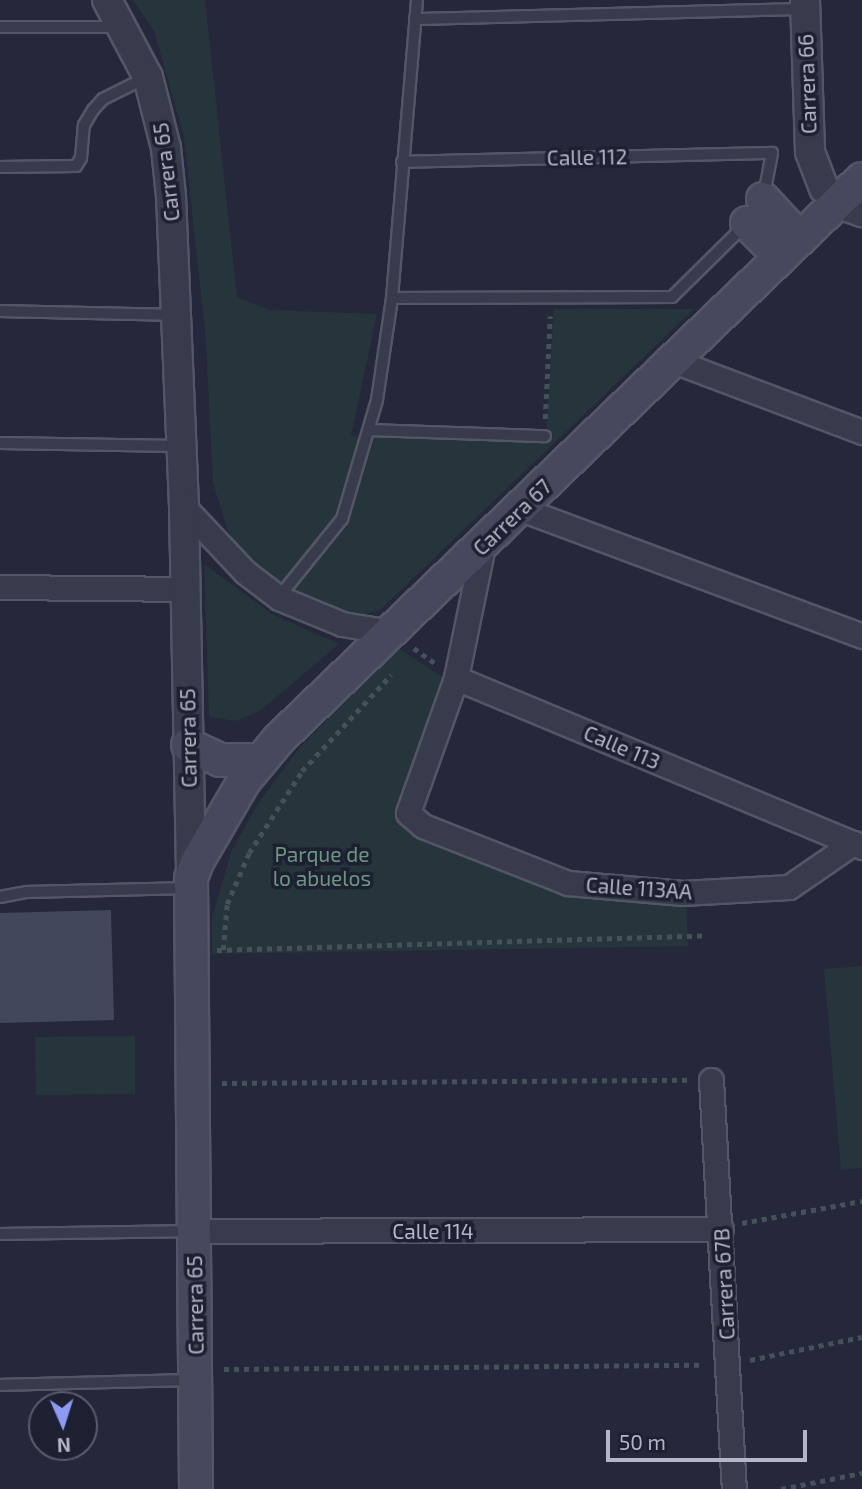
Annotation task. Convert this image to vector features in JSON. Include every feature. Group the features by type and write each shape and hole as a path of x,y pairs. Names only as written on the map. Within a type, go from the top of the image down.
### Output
{"main road":[{"name":"Carrera 67","path":"191,883 226,810 260,760 403,640 483,546 790,248 850,207 862,178"},
{"path":"755,211 790,248"},
{"path":"188,745 220,761 260,760"},
{"name":"Carrera 65","path":"191,883 194,1231 210,1374 196,1489"}],"street":[{"name":"Carrera 65","path":"107,0 125,27 148,77 166,148 182,446 191,883"},
{"name":"Carrera 66","path":"805,4 810,152 817,177 850,207"},
{"path":"674,361 862,432"},
{"path":"184,507 245,572 279,597 330,621 403,640"},
{"path":"521,509 862,636"},
{"path":"456,678 483,546"},
{"path":"0,587 186,589"},
{"name":"Calle 113AA","path":"456,678 408,813 423,827 568,883 683,893 789,887 858,845"},
{"name":"Calle 113","path":"456,678 858,845"},
{"name":"Carrera 67B","path":"711,1080 734,1489"},
{"name":"Calle 114","path":"194,1231 721,1229"}],"lane":[{"path":"279,597 342,519 369,430 392,298 417,0"},
{"path":"415,19 805,4"},
{"path":"0,27 125,27"},
{"path":"0,167 76,166 81,159 84,125 93,110 103,99 148,77"},
{"name":"Calle 112","path":"402,162 772,153 755,211"},
{"path":"392,298 673,297 755,211"},
{"path":"0,311 177,315"},
{"path":"369,430 545,436"},
{"path":"0,443 182,446"},
{"path":"0,897 26,892 191,883"},
{"name":"Calle 114","path":"0,1234 194,1231"},
{"path":"0,1385 210,1374"}],"path":[{"path":"545,436 551,298"},
{"path":"403,640 406,659"},
{"path":"403,640 456,678"},
{"path":"223,950 227,904 249,853 302,771 396,669"},
{"path":"192,950 703,936"},
{"path":"193,1083 711,1080"},
{"path":"721,1229 764,1217 862,1201"},
{"path":"210,1374 728,1365 862,1337"},
{"path":"780,1489 862,1473"}],"green space":[{"path":"133,0 205,0 237,297 270,310 377,314 351,436 546,442 554,309 694,309 379,611 355,616 295,598 254,570 228,531 213,483 206,341 184,137 154,31"},
{"path":"204,564 272,614 339,644 260,711 236,721 209,717"},
{"name":"Parque de lo abuelos","path":"398,648 450,682 397,824 567,891 686,899 688,946 212,954 212,918 231,852 258,803 300,747"},
{"path":"862,966 862,1168 841,1170 824,969"},
{"path":"135,1036 135,1094 36,1095 35,1037"}],"building":[{"path":"111,910 114,1020 0,1023 0,913"}]}
